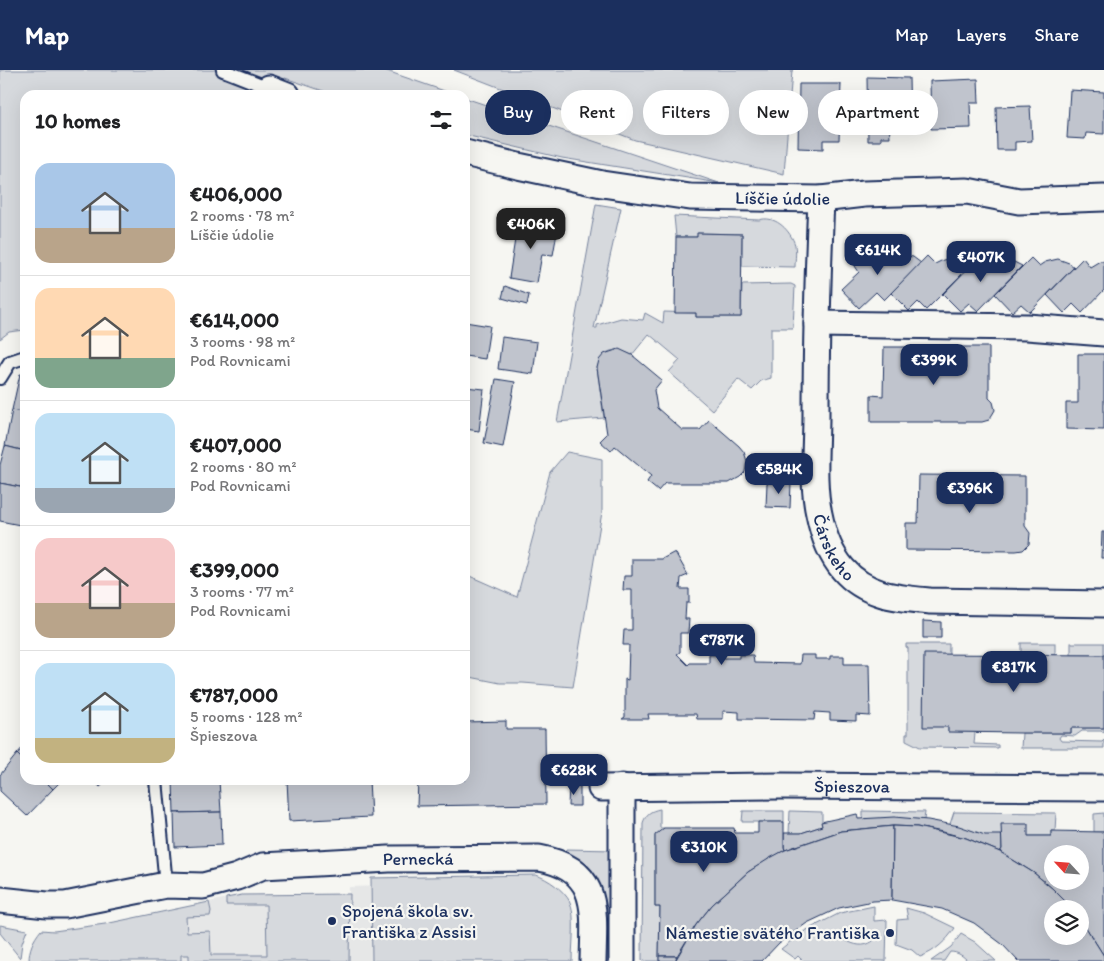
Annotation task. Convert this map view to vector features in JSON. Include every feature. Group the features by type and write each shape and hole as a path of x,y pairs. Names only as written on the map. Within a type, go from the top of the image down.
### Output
{"street":[{"name":"Líščie údolie","path":"470,154 602,184 690,197 821,198 864,194 967,191 1019,201 1104,198"},
{"name":"Čárskeho","path":"821,198 817,324 816,481 819,513 827,543 844,570 860,584 878,594 902,598 930,601 1104,604"},
{"path":"817,324 1027,327 1104,334"},
{"name":"Špieszova","path":"622,961 612,787 1104,788"},
{"name":"Pernecká","path":"0,900 65,905 166,885 203,886 237,878 263,866 408,859 539,858 556,861 576,874 588,889 594,910 593,961"}],"lane":[{"path":"223,70 273,90"},
{"path":"0,378 10,362 20,359"},
{"path":"156,785 166,885"}],"shaded area":[{"path":"0,70 384,70 442,90 320,90 285,78 279,90 20,90 20,331 9,332 0,339"},
{"path":"454,70 794,70 792,71 791,90 739,90 739,135 787,135 784,174 635,140 622,135 633,135 633,90 561,90 561,111 551,108 551,90 506,90"},
{"path":"470,100 485,105 485,135 551,135 551,127 561,130 561,135 576,135 719,183 562,158 470,136"},
{"path":"596,204 621,208 594,328 597,328 597,325 621,318 643,320 645,313 663,323 664,312 696,313 696,317 741,317 742,285 791,284 795,286 793,328 771,328 771,378 761,381 752,390 738,379 712,410 669,372 680,360 649,334 632,355 615,350 607,353 600,361 597,368 604,418 557,422"},
{"path":"674,216 770,219 775,221 788,232 794,242 796,251 795,267 742,266 742,234 698,233 697,237 676,237"},
{"path":"567,452 602,459 602,512 573,687 500,683 470,677 470,576 517,597 550,472"},
{"path":"1021,643 1055,643 1055,655 1021,655"},
{"path":"1071,643 1104,643 1104,655 1071,655"},
{"path":"906,644 949,644 948,731 975,732 974,744 998,745 998,748 920,747 906,740 906,734 908,734 908,648"},
{"path":"1071,728 1104,728 1104,733 1101,731 1082,731 1075,736 1061,735 1059,738 1061,741 1102,742 1104,740 1104,748 1021,748 1022,733 1071,733"},
{"path":"660,809 660,828 664,828 655,836 655,907 660,907 659,961 642,961 643,823 649,813"},
{"path":"743,811 784,811 784,822 742,822"},
{"path":"790,811 822,812 822,826 801,833 789,833"},
{"path":"863,811 925,812 923,828 863,828"},
{"path":"954,812 1056,813 1055,831 1051,831 1051,836 1028,836 1002,849 947,833"},
{"path":"1104,813 1104,832 1094,832 1094,814"},
{"path":"566,849 614,850 613,961 600,961 566,856"},
{"path":"536,875 546,879 564,893 570,902 573,923 572,961 372,961 371,878"},
{"name":"Spojená škola sv. Františka z Assisi","path":"547,881 546,961 29,961 29,953 34,939 41,930 54,931 105,924 242,895 349,894 349,887"},
{"path":"350,894 349,961 189,961 189,955 181,955 181,961 29,961 32,945 41,930 54,931 105,924 209,902 210,916 186,917 187,932 210,931 211,955 267,955 266,905 226,905 226,898 242,895"},
{"path":"874,906 874,921 887,920 886,961 803,961 798,956 795,959 781,949 801,933 840,913","holes":["853,932 859,932 872,938 873,941 859,945 845,940 844,937"]},
{"path":"906,908 924,913 955,928 940,945 920,957 912,950 896,944 897,920 908,919"},
{"path":"0,925 27,930 22,943 20,958 0,933"},
{"path":"961,934 975,942 996,961 968,961 960,955 950,952 944,961 931,961 951,947"}],"building":[{"path":"867,77 909,78 909,90 867,90"},
{"path":"978,79 979,103 970,103 971,128 938,129 938,90 930,90 930,81"},
{"path":"799,84 841,84 841,90 818,90 818,135 839,135 839,140 823,140 823,149 798,148 798,135 808,135 808,90 799,90"},
{"path":"1070,90 1104,92 1104,134 1086,133 1085,139 1067,138"},
{"path":"1030,106 1032,141 1015,142 1015,150 997,150 996,107"},
{"path":"868,135 890,135 890,137 881,137 881,141 868,141"},
{"path":"518,220 558,227 553,255 542,254 537,283 509,278"},
{"path":"697,233 742,234 741,317 696,317 696,313 675,313 676,237 697,237"},
{"path":"866,250 876,252 885,261 904,255 913,257 921,263 884,300 876,292 859,308 841,289 859,272 855,266 856,259 861,252"},
{"path":"927,256 935,264 954,258 970,266 926,310 918,302 909,311 891,293"},
{"path":"979,257 987,265 999,259 1008,259 1022,266 978,311 969,303 960,311 943,294"},
{"path":"1031,258 1039,266 1045,262 1058,259 1074,267 1030,312 1021,304 1012,312 995,294"},
{"path":"1083,258 1090,267 1100,261 1104,261 1104,290 1082,313 1073,304 1064,313 1047,295"},
{"path":"505,286 529,295 527,305 502,298"},
{"path":"470,323 490,326 485,359 470,357"},
{"path":"502,337 537,342 533,374 498,369"},
{"path":"884,347 989,347 989,398 993,402 995,410 989,420 982,422 871,422 871,395 883,396"},
{"path":"619,349 632,355 662,380 654,390 657,408 682,430 700,430 709,420 739,446 744,452 747,461 745,472 740,477 729,483 665,483 658,491 647,482 651,476 615,446 611,451 600,441 607,434 597,368 599,360 604,354"},
{"path":"1078,354 1104,354 1104,430 1066,429 1066,403 1078,403"},
{"path":"20,374 20,412 12,410"},
{"path":"496,379 515,382 503,447 484,443"},
{"path":"470,388 484,389 479,431 470,430"},
{"path":"12,410 20,412 20,450 5,446"},
{"path":"5,446 20,450 20,487 0,483 0,465"},
{"path":"919,475 1025,476 1025,526 1030,533 1029,544 1023,550 1016,551 906,550 906,523 918,523"},
{"path":"0,483 20,487 20,525 0,521"},
{"path":"767,483 791,483 790,508 766,507"},
{"path":"1102,532 1104,532 1104,558 1101,558"},
{"path":"675,552 688,575 681,578 680,589 689,589 689,603 686,603 685,619 689,619 688,633 680,633 680,652 677,654 688,665 690,663 709,663 709,655 739,658 739,655 753,655 754,663 800,664 801,655 815,655 815,659 830,659 830,656 844,656 844,664 869,664 870,716 856,715 856,721 830,720 830,713 815,712 814,720 739,719 739,712 723,711 723,719 697,719 696,714 648,714 649,719 622,719 625,717 625,679 628,680 629,645 623,645 624,630 632,630 632,590 623,590 624,576 632,576 632,559 662,559"},
{"path":"923,621 941,622 941,638 923,638"},
{"path":"924,654 1104,655 1104,728 1071,728 1071,733 1022,733 948,732 948,727 923,727"},
{"path":"506,721 506,729 545,729 546,804 417,806 418,785 470,785 470,722"},
{"path":"17,754 20,757 20,785 49,785 53,789 27,816 0,791 0,775"},
{"path":"49,785 57,785 53,789"},
{"path":"173,785 219,785 221,812 174,813"},
{"path":"287,785 369,785 371,817 289,821"},
{"path":"569,785 580,786 580,806 568,806"},
{"path":"221,812 222,845 175,847 174,813"},
{"path":"857,814 858,819 894,817 928,820 959,826 985,835 1002,835 1002,849 1000,852 966,838 943,832 917,827 893,826 841,831 785,850 784,833 801,833 822,826 821,822"},
{"path":"758,822 784,822 785,850 748,872 712,905 696,925 677,956 659,956 660,907 655,907 655,835 664,828 734,828 735,833 758,833"},
{"path":"1001,824 1028,824 1028,836 1051,836 1051,831 1104,832 1104,956 1089,932 1089,900 1064,900 1054,890 1089,890 1089,845 1044,845 1044,881 1000,852 1002,849"},
{"path":"893,826 892,900 873,901 839,908 807,923 779,943 762,961 675,961 696,925 712,905 748,872 770,858 785,850 841,831"},
{"path":"893,826 917,827 966,838 1000,852 1034,873 1044,881 1044,890 1054,890 1064,900 1044,900 1044,945 1089,945 1089,932 1104,956 1104,961 1018,961 1002,944 974,923 942,909 892,900"},
{"path":"659,956 677,956 675,961 659,961"}],"place":[{"name":"Spojená škola sv. Františka z Assisi","path":"332,921"},
{"name":"Námestie svätého Františka","path":"890,933"}]}
